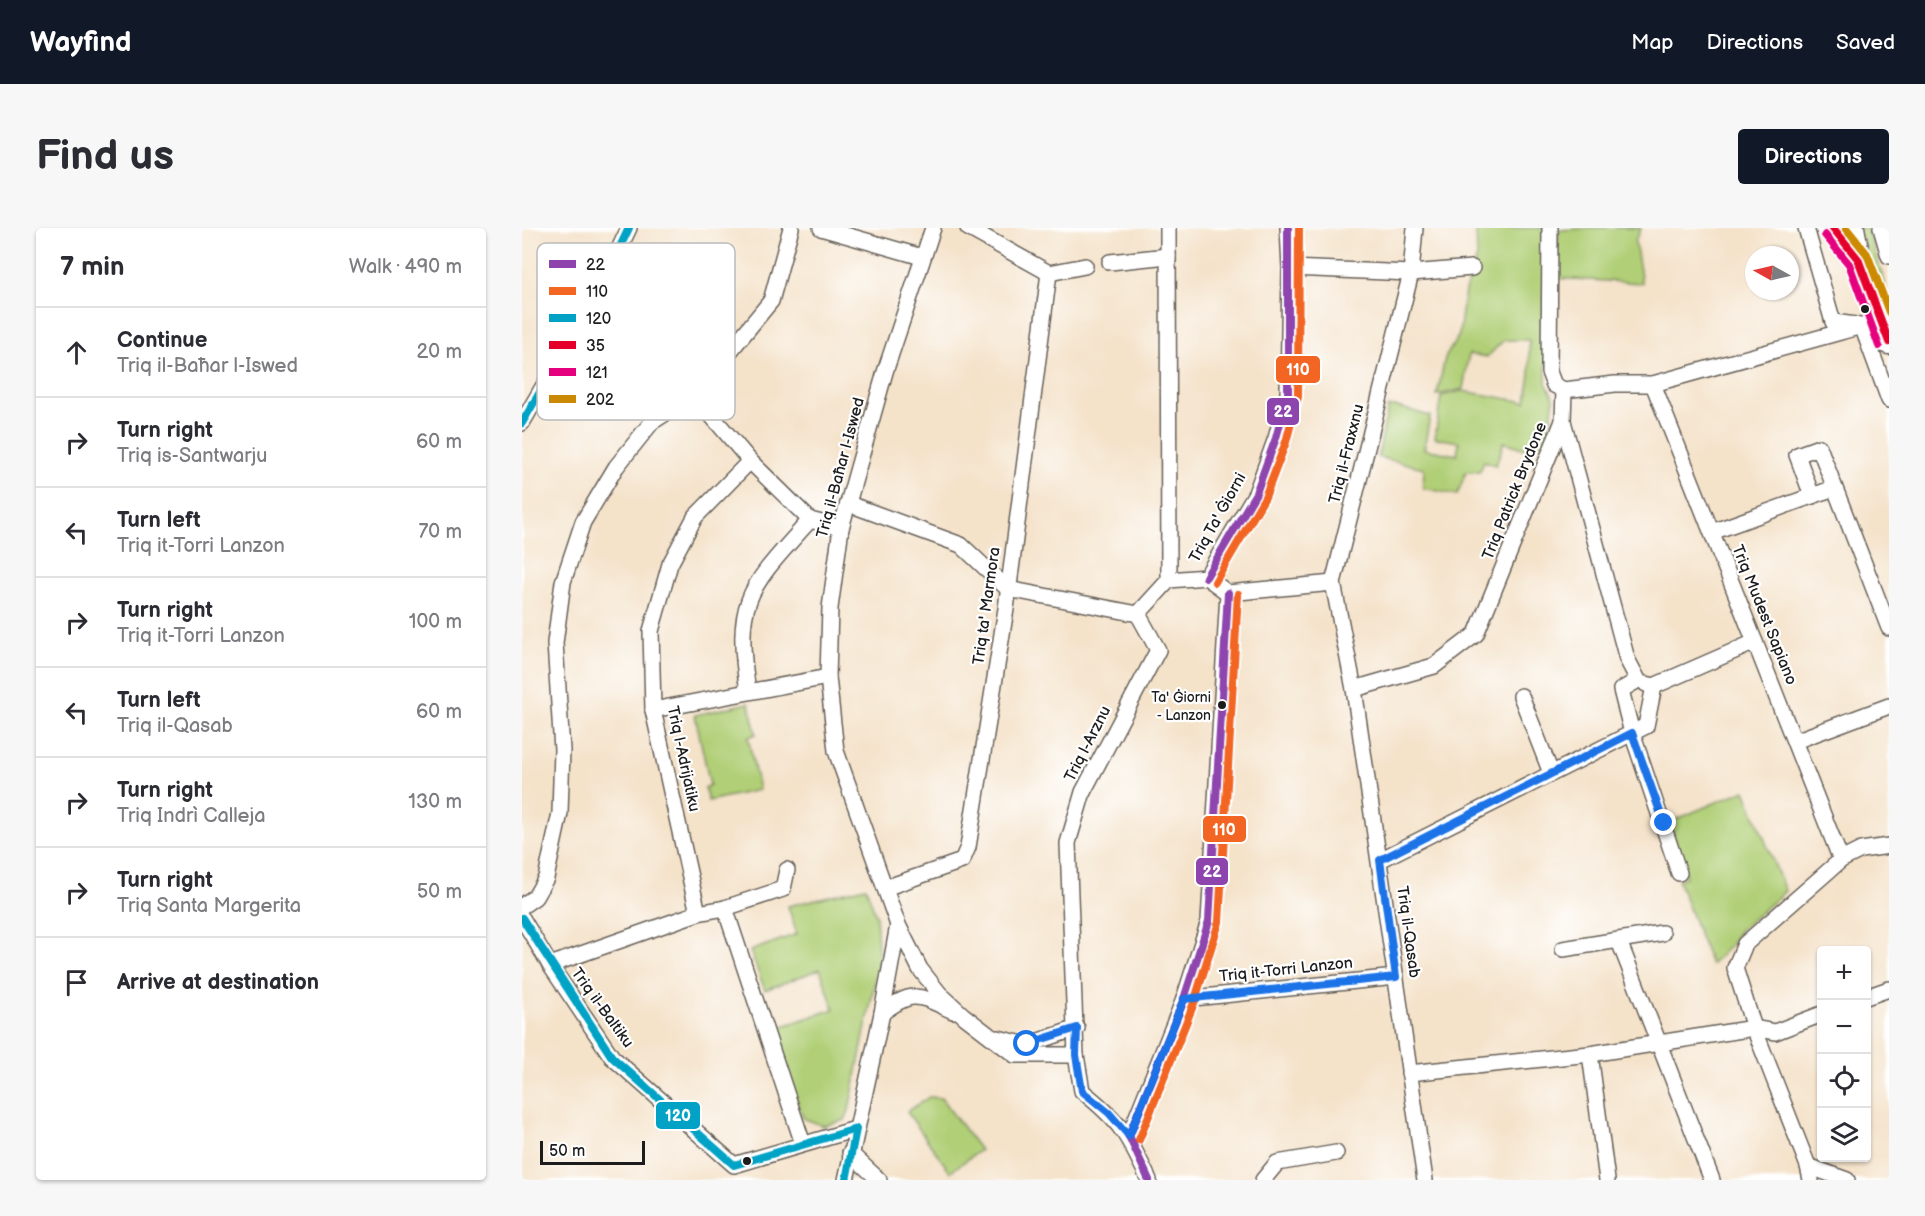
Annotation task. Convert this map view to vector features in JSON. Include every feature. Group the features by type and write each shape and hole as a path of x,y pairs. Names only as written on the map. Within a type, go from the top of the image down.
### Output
{"main road":[{"path":"1833,228 1858,259"},
{"path":"1852,228 1858,259 1889,342"}],"street":[{"path":"622,243 629,228"},
{"path":"735,345 771,301 791,228"},
{"path":"821,228 922,257"},
{"name":"Triq il-Baħar l-Iswed","path":"933,228 885,372 841,528 830,608 828,677 836,752 898,925 920,969 939,993 964,1016 1015,1055 1076,1055"},
{"path":"968,228 1049,273 1085,266"},
{"path":"849,504 961,544 1008,589 1138,614 1169,580 1168,228"},
{"name":"Triq Ta' Ġiorni","path":"1206,577 1256,493 1288,394 1290,268 1288,228"},
{"name":"Triq il-Fraxxnu","path":"1354,689 1333,583 1412,273 1415,228"},
{"path":"1550,228 1549,372 1554,385 1564,390 1615,384 1653,384 1862,326"},
{"path":"1806,228 1833,322 1862,326"},
{"path":"1881,228 1888,248"},
{"path":"1110,262 1168,256"},
{"path":"1290,268 1412,273 1472,268"},
{"name":"Triq ta' Marmora","path":"885,888 962,861 968,847 1008,589 1049,273"},
{"path":"1862,326 1889,400"},
{"name":"Triq Mudest Sapiano","path":"1653,384 1796,741 1841,860"},
{"name":"Triq Patrick Brydone","path":"1354,689 1434,666 1476,634 1563,421 1564,390"},
{"path":"522,423 537,397"},
{"path":"522,906 535,897 546,878 560,813 562,750 555,643 563,582 583,522 616,467 655,420"},
{"path":"715,420 750,461 810,520 841,528"},
{"path":"1563,421 1627,659 1638,680 1654,687 1755,642"},
{"path":"1812,496 1797,455 1819,447 1834,488 1882,593 1889,628"},
{"name":"Triq l-Adrijatiku","path":"698,913 653,710 651,630 670,564 695,518 750,461"},
{"path":"1712,532 1834,488"},
{"path":"748,691 741,647 742,619 750,595 765,570 810,520"},
{"path":"1169,580 1206,577 1228,592 1333,583"},
{"path":"1129,1136 1184,999 1209,921 1228,592"},
{"name":"Triq l-Arznu","path":"1138,614 1158,650 1083,792 1068,843 1077,1028 1076,1055 1082,1091 1109,1113 1129,1136 1149,1180"},
{"path":"653,710 828,677"},
{"path":"1638,680 1621,690 1632,733 1679,873"},
{"path":"1380,860 1646,726 1654,687"},
{"name":"Triq il-Qasab","path":"1354,689 1425,1180"},
{"path":"1521,696 1551,773"},
{"path":"1796,741 1889,706"},
{"path":"1846,1180 1810,1173 1754,1028 1735,968 1746,944 1841,860 1861,850 1889,846"},
{"path":"550,965 698,913 725,908 783,889 787,870"},
{"path":"725,908 803,1144"},
{"name":"Triq il-Baltiku","path":"522,918 550,965 612,1057 734,1165 856,1129"},
{"path":"846,1180 898,925"},
{"path":"1563,949 1662,933"},
{"path":"1619,941 1657,1044 1712,1180"},
{"name":"Triq it-Torri Lanzon","path":"1184,999 1396,977"},
{"path":"1871,995 1889,989"},
{"name":"Triq il-Baħar l-Iswed","path":"882,1012 901,998 921,997 964,1016"},
{"path":"1409,1073 1590,1054 1754,1028 1775,1032 1817,1016"},
{"name":"Triq il-Baħar l-Iswed","path":"995,1038 1027,1044 1077,1028"},
{"path":"1590,1054 1606,1180 1599,1180"},
{"path":"850,1153 879,1180"},
{"path":"1263,1180 1277,1163 1336,1153"}],"green space":[{"path":"1476,228 1546,228 1546,383 1554,398 1548,438 1531,451 1504,442 1496,465 1484,461 1480,471 1466,472 1457,495 1423,488 1424,468 1378,457 1388,407 1398,407 1430,416 1424,449 1457,455 1459,442 1435,438 1441,396 1462,391 1526,402 1530,374 1529,340 1504,340 1487,357 1469,354 1463,389 1437,395 1445,358 1459,335 1465,291 1477,257"},
{"path":"1641,228 1635,241 1642,283 1554,278 1559,230"},
{"path":"1858,228 1867,228 1884,281 1889,314"},
{"path":"749,703 756,734 748,737 759,790 708,801 705,788 710,785 695,715"},
{"path":"1745,790 1785,891 1739,931 1731,944 1711,965 1678,880 1686,877 1670,822"},
{"path":"866,887 876,916 879,962 849,1110 845,1120 823,1126 803,1118 771,1030 834,1009 820,969 765,990 750,951 797,934 788,906"},
{"path":"929,1097 941,1098 980,1150 950,1172 907,1112"}],"transit line":[{"name":"120","path":"622,243 629,228"},
{"name":"22","path":"1206,577 1256,493 1276,438 1288,394 1288,228"},
{"name":"110","path":"1215,582 1265,497 1286,442 1298,397 1299,228"},
{"name":"35","path":"1833,228 1858,259 1889,342"},
{"name":"202","path":"1846,228 1867,254 1889,312"},
{"name":"121","path":"1825,235 1849,264 1879,346"},
{"name":"120","path":"522,423 537,397"},
{"name":"22","path":"1129,1136 1184,999 1209,921 1228,593"},
{"name":"110","path":"1139,1140 1194,1003 1219,922 1238,594"},
{"name":"120","path":"522,918 612,1057 734,1165 856,1129 846,1180"},
{"name":"22","path":"1129,1136 1149,1180"}],"place":[{"name":"Ta' Ġiorni - Lanzon","path":"1222,705"}],"route":[{"path":"1027,1044 1077,1028 1076,1055 1082,1091 1109,1113 1129,1136 1184,999 1396,977 1380,860 1632,733 1664,823"}]}
